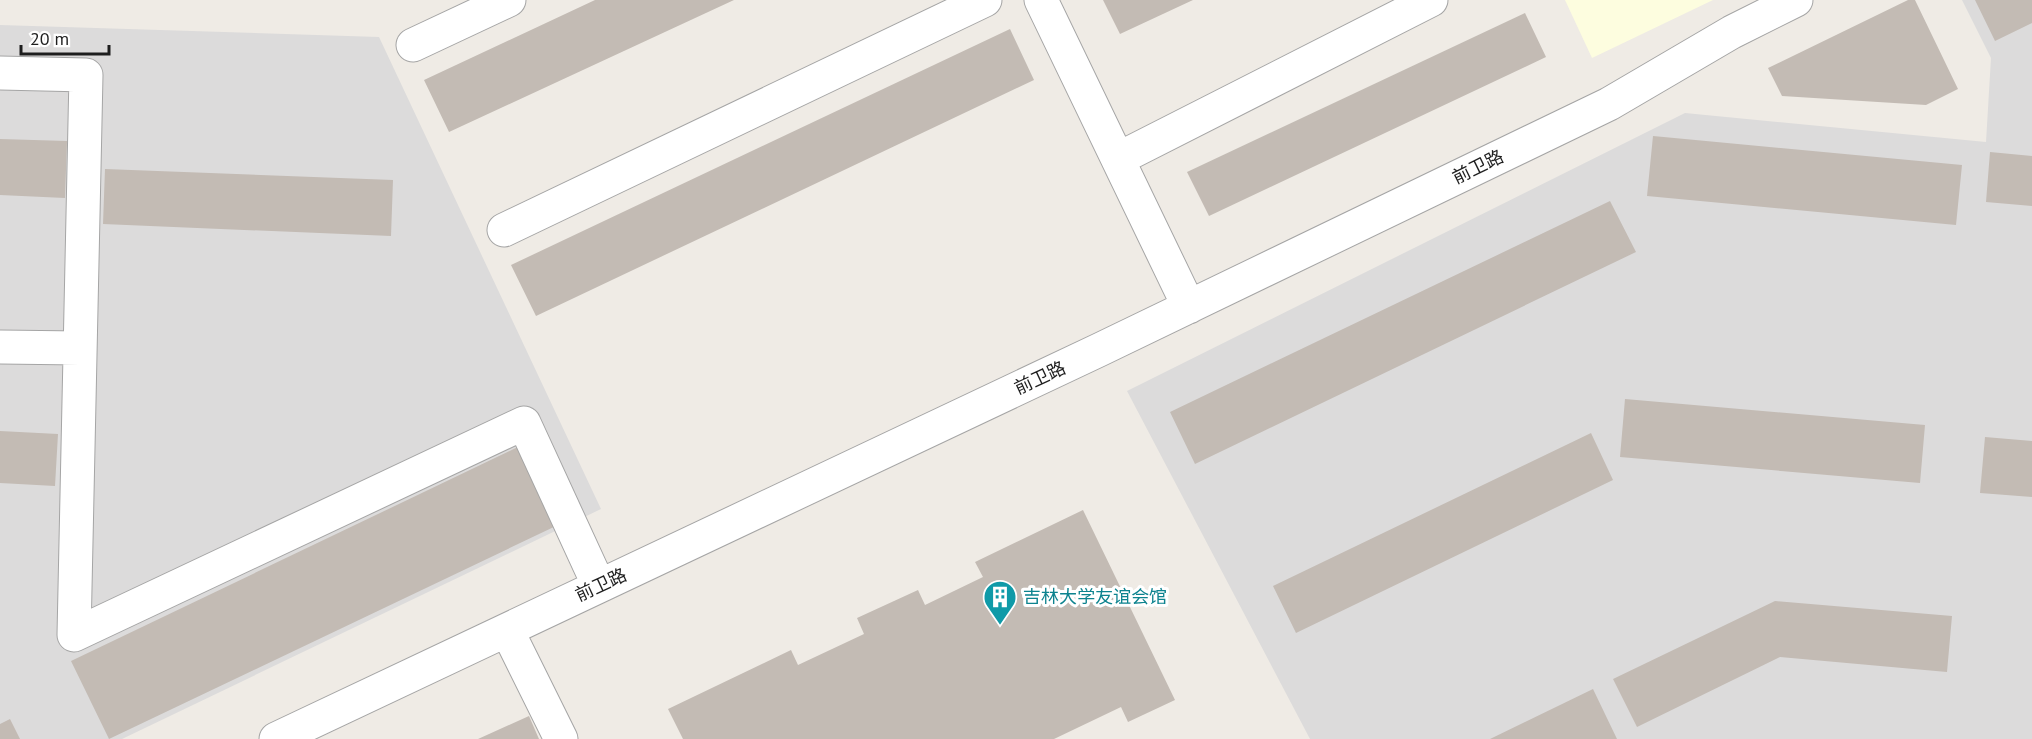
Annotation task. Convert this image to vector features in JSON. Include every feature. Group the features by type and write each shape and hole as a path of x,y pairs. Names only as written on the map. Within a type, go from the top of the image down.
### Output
{"street":[{"path":"413,45 509,0"},
{"path":"504,230 985,0"},
{"path":"1041,0 1189,307"},
{"path":"1118,159 1431,0"},
{"name":"前卫路","path":"276,739 1189,307 1609,104 1732,32 1796,0"},
{"path":"0,73 86,75 74,635 524,423 599,586"},
{"path":"0,346 80,348"},
{"path":"507,630 561,739"}],"shaded area":[{"path":"1565,0 1713,0 1592,58"},
{"path":"1962,0 2032,0 2032,739 1310,739 1127,391 1685,113 1986,142 1991,58"},
{"path":"0,25 379,37 601,509 122,739 0,739"}],"building":[{"path":"595,0 734,0 449,132 424,80"},
{"path":"1103,0 1193,0 1120,34"},
{"path":"1908,0 1915,0 1958,89 1926,105 1782,96 1768,68"},
{"path":"1975,0 2032,0 2032,23 1995,41"},
{"path":"1525,13 1546,57 1209,216 1187,172"},
{"path":"1010,29 1034,80 536,316 511,265"},
{"path":"1653,136 1962,165 1956,225 1647,196"},
{"path":"0,139 67,141 65,198 0,195"},
{"path":"1990,152 2032,156 2032,206 1986,202"},
{"path":"105,169 393,180 391,236 103,224"},
{"path":"1610,201 1636,252 1195,464 1170,412"},
{"path":"1625,399 1925,425 1920,483 1620,457"},
{"path":"0,431 58,434 55,486 0,483"},
{"path":"1591,433 1613,480 1296,633 1273,586"},
{"path":"1985,437 2032,441 2032,497 1980,493"},
{"path":"520,446 558,525 109,739 71,661"},
{"name":"吉林大学友谊会馆","path":"1083,510 1175,700 1128,722 1121,707 1054,739 683,739 668,709 791,650 798,665 864,634 857,618 918,590 925,605 983,577 975,562"},
{"path":"1775,601 1952,616 1947,672 1780,657 1637,727 1613,679"},
{"path":"1593,689 1617,739 1490,739"},
{"path":"529,716 539,739 478,739"},
{"path":"10,719 20,739 0,739 0,724"}],"place":[{"name":"吉林大学友谊会馆","path":"1000,626"}]}
